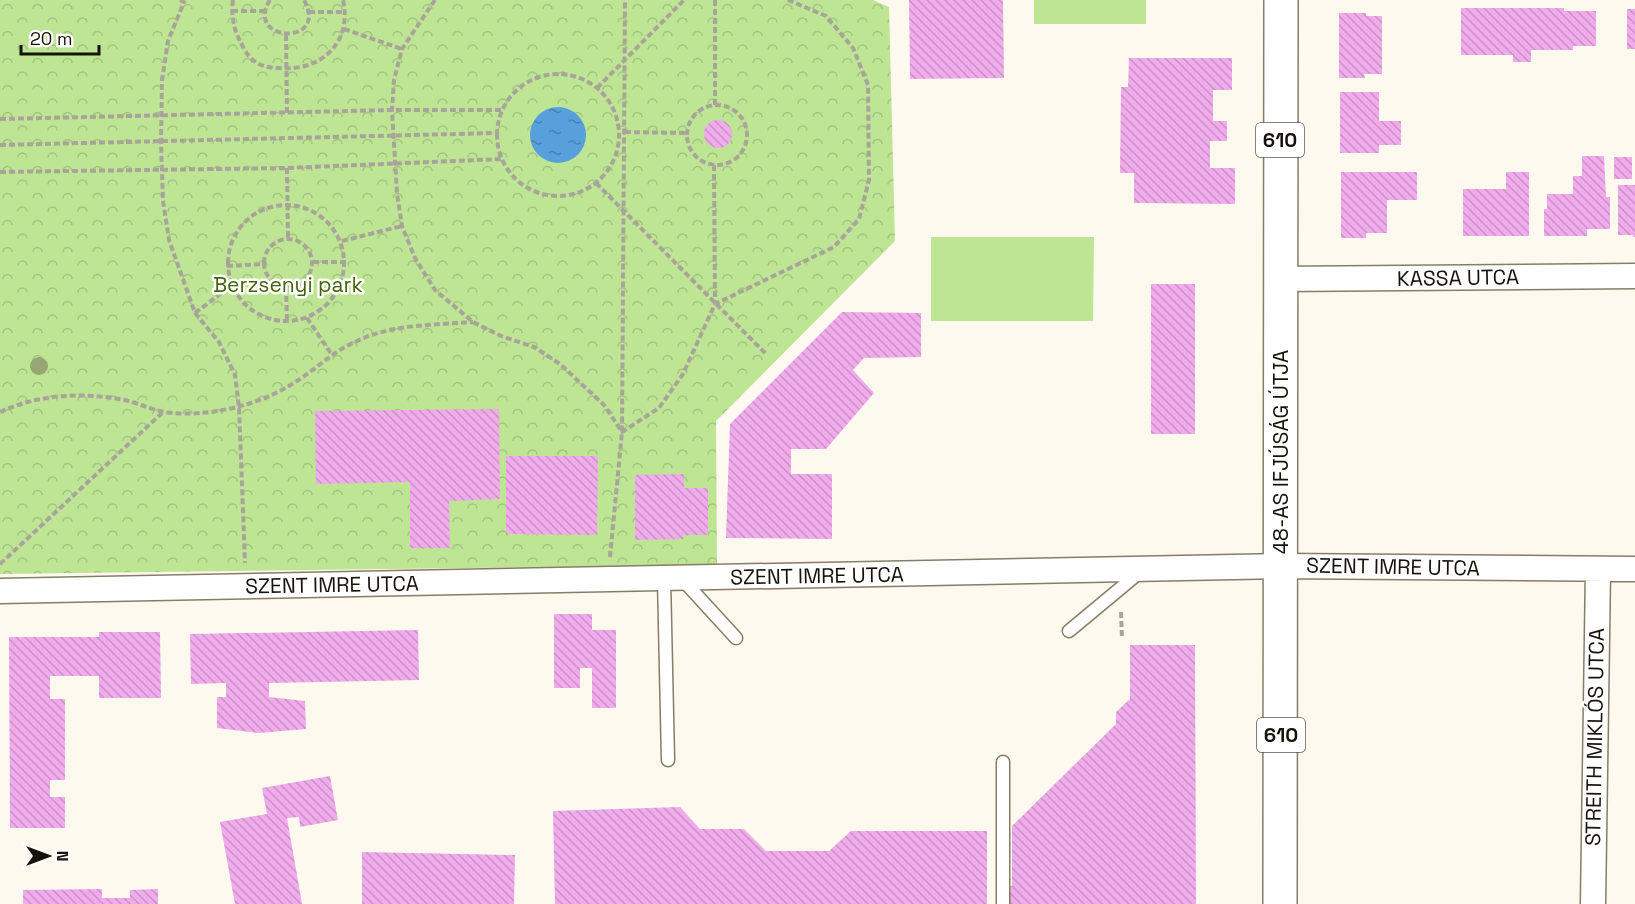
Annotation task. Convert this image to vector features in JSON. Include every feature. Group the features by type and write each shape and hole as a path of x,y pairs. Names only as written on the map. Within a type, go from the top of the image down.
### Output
{"main road":[{"name":"48-AS IFJÚSÁG ÚTJA","path":"1280,904 1281,0"}],"street":[{"name":"KASSA UTCA","path":"1280,279 1635,276"},
{"name":"SZENT IMRE UTCA","path":"0,591 1281,566 1635,569"},
{"name":"STREITH MIKLÓS UTCA","path":"1593,904 1598,570"}],"lane":[{"path":"1069,632 1143,569"},
{"path":"673,578 736,638"},
{"path":"668,760 673,578"},
{"path":"1003,762 1003,904"}],"path":[{"path":"233,0 233,27 251,59 266,67 287,69 319,61 335,46 344,29 346,12 343,0"},
{"path":"270,0 266,11 269,25 273,30 286,35 293,34 305,26 309,12 304,0"},
{"path":"435,0 402,50 394,80 392,110 394,164 402,226 415,258 435,290 474,322 501,336 534,347 560,364 603,405 622,432"},
{"path":"608,579 622,432 625,0"},
{"path":"597,88 684,0"},
{"path":"715,0 715,105"},
{"path":"715,304 834,247 859,219 869,180 868,85 853,48 826,16 788,0"},
{"path":"183,1 168,41 162,80 163,201 169,240 195,313 219,342 236,375 245,586"},
{"path":"232,11 266,11"},
{"path":"309,12 346,12"},
{"path":"344,29 402,50"},
{"path":"286,35 287,113"},
{"path":"562,74 581,78 597,88 608,101 616,116 619,132 616,152 608,168 596,183 581,192 563,196 545,195 528,189 514,178 501,159 497,134 502,110 512,94 527,82 544,75 562,74"},
{"path":"724,105 734,110 743,120 746,140 743,150 732,160 714,165 704,162 694,154 687,140 687,133 694,115 705,106 724,105"},
{"path":"0,119 392,110 502,110"},
{"path":"619,132 687,133"},
{"path":"0,145 497,134"},
{"path":"0,172 287,168 501,159"},
{"path":"622,432 659,408 683,374 715,304 714,165"},
{"path":"287,168 288,238"},
{"path":"596,183 766,354"},
{"path":"274,204 288,204 311,209 332,226 342,241 346,262 343,281 334,297 321,310 307,318 287,321 262,318 245,306 231,286 227,266 229,252 236,234 253,214 274,204"},
{"path":"342,241 402,226"},
{"path":"288,238 305,244 313,262 311,273 306,280 295,287 286,288 275,284 269,278 263,264 271,245 279,239 288,238"},
{"path":"313,262 346,262"},
{"path":"227,266 263,264"},
{"path":"195,313 231,286"},
{"path":"286,288 287,321"},
{"path":"307,318 332,355"},
{"path":"0,412 44,398 81,394 127,400 163,412 201,413 239,407 269,396 299,380 332,355 354,342 404,326 474,322"},
{"path":"0,564 163,412"}],"green space":[{"name":"Berzsenyi park","path":"0,0 873,0 889,7 895,241 716,421 717,565 0,574"},
{"path":"1034,0 1146,0 1146,24 1034,24"},
{"path":"931,237 1094,237 1093,321 931,321"}],"water":[{"path":"558,107 569,109 578,115 584,124 586,135 584,146 578,155 569,161 558,163 547,161 538,155 532,146 530,135 532,124 538,115 547,109"}],"building":[{"path":"909,0 1003,0 1004,78 910,79"},
{"path":"1461,8 1564,8 1564,11 1596,11 1596,46 1573,46 1573,50 1531,50 1531,62 1513,62 1513,55 1461,55"},
{"path":"1627,9 1635,9 1635,49 1627,49"},
{"path":"1339,13 1366,13 1366,16 1382,16 1382,74 1364,74 1365,78 1339,78"},
{"path":"1129,58 1232,58 1232,90 1213,90 1213,121 1227,121 1227,141 1210,141 1210,168 1235,168 1235,204 1134,203 1134,173 1120,173 1121,87 1128,87"},
{"path":"1340,92 1379,92 1379,121 1401,121 1401,145 1379,145 1379,153 1340,153"},
{"path":"718,120 728,124 732,134 728,144 718,148 708,144 704,134 708,124"},
{"path":"1582,156 1604,156 1606,197 1610,197 1610,229 1587,229 1587,236 1544,236 1544,209 1547,209 1547,194 1573,194 1573,176 1582,176"},
{"path":"1614,157 1632,157 1632,179 1614,179"},
{"path":"1341,172 1417,172 1417,200 1387,200 1387,233 1366,233 1366,238 1341,238"},
{"path":"1506,172 1529,172 1529,236 1463,236 1463,189 1506,189"},
{"path":"1618,185 1635,185 1635,237 1618,235"},
{"path":"1151,284 1195,284 1195,434 1151,434"},
{"path":"842,312 921,313 921,357 864,358 853,370 874,393 826,449 791,449 791,474 832,474 832,539 726,538 730,424"},
{"path":"499,409 500,499 449,501 450,548 410,548 410,482 316,484 315,411"},
{"path":"506,456 598,456 597,535 506,534"},
{"path":"684,474 684,488 708,488 708,535 683,535 683,539 635,540 635,475"},
{"path":"554,614 592,614 592,630 616,630 616,708 592,708 592,668 580,668 580,688 554,688"},
{"path":"418,630 419,680 269,683 269,697 305,701 306,729 259,733 217,728 217,697 226,697 226,683 191,684 190,634"},
{"path":"99,632 160,632 161,698 99,698 99,676 50,676 50,699 65,699 65,780 50,780 50,797 65,797 65,828 10,828 9,637 99,637"},
{"path":"1130,645 1195,645 1196,904 1004,904 1004,886 1012,886 1012,826 1116,724 1116,712 1130,699"},
{"path":"330,776 338,820 300,827 299,817 287,818 302,904 235,904 220,822 267,814 262,788"},
{"path":"680,807 700,829 744,829 766,851 829,851 851,831 987,831 987,904 555,904 553,811"},
{"path":"362,852 515,855 514,904 362,904"},
{"path":"102,889 102,898 130,898 130,890 158,889 158,904 23,904 23,890"}]}
